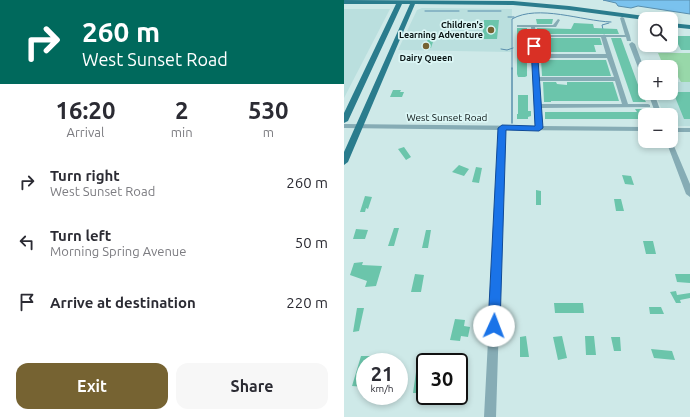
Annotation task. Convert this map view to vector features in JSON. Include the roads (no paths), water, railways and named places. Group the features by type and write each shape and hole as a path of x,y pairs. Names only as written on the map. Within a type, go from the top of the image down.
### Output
{"main road":[{"path":"344,2 497,2 547,5 638,17"},
{"path":"344,6 399,3"},
{"path":"344,121 399,3"},
{"path":"413,3 546,8 638,21"},
{"path":"344,162 413,3"},
{"path":"505,6 510,4 547,5"},
{"path":"678,23 690,24"},
{"path":"678,26 690,28"}],"street":[{"path":"622,18 638,60"},
{"path":"519,26 554,26 558,20"},
{"path":"533,26 539,128"},
{"path":"533,36 603,36 630,40"},
{"path":"603,36 626,106"},
{"path":"534,56 610,56"},
{"path":"536,79 617,79"},
{"path":"538,106 648,106"},
{"name":"West Sunset Road","path":"344,126 638,129"},
{"path":"490,417 502,128"},
{"path":"678,130 690,130"},
{"path":"672,148 690,194"}],"water":[{"path":"603,0 690,0 690,14 638,6 631,8 618,6 616,3"}],"waterway":[{"path":"425,11 459,11"},
{"path":"468,11 501,11"},
{"path":"512,48 512,19 523,15 534,13 560,14 611,22"},
{"path":"508,17 514,17"},
{"path":"604,34 602,25 609,23"},
{"path":"501,49 507,50 512,48"},
{"path":"512,48 512,123"}],"place":[{"name":"Children's Learning Adventure","path":"491,30"},
{"name":"Dairy Queen","path":"426,46"}]}
